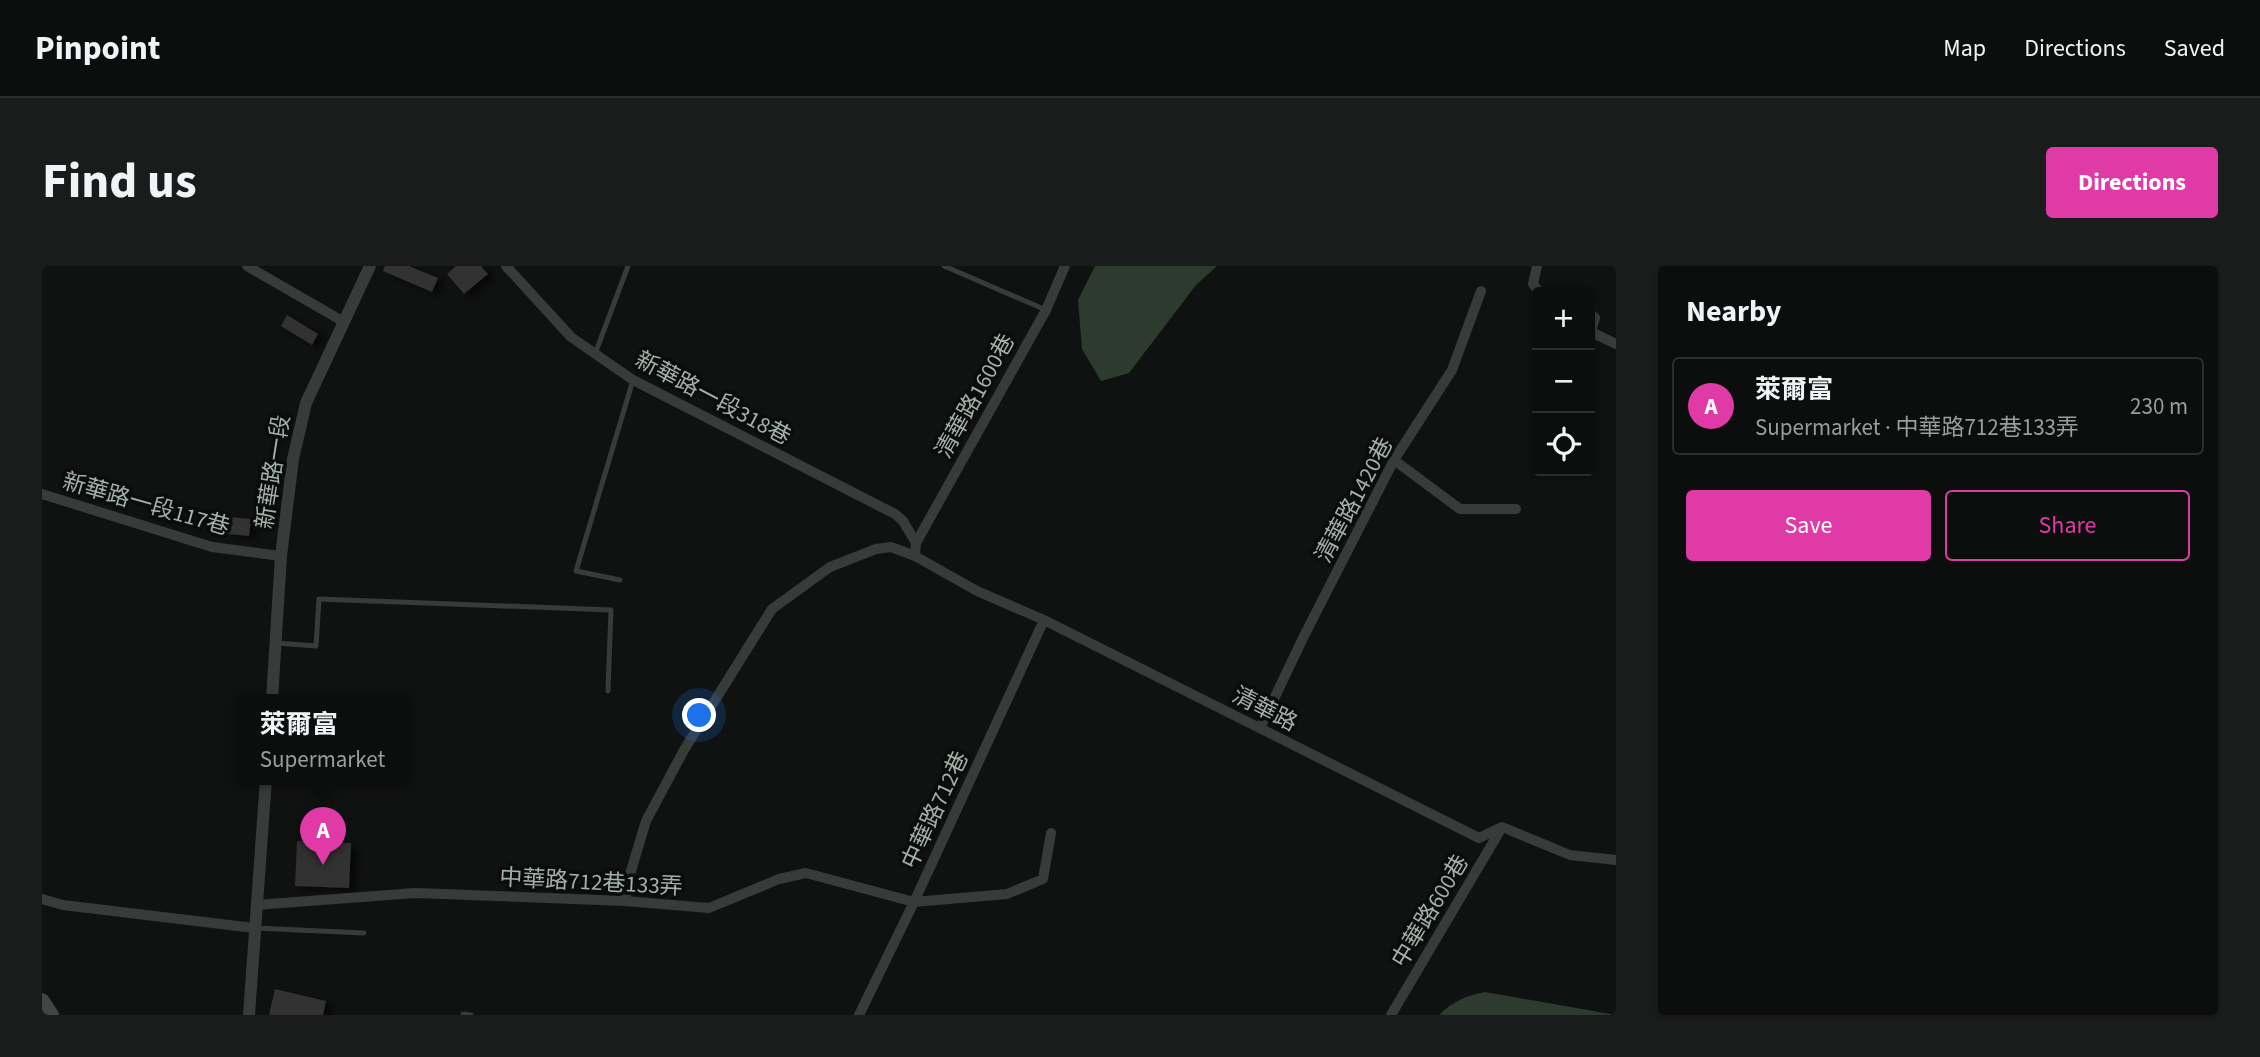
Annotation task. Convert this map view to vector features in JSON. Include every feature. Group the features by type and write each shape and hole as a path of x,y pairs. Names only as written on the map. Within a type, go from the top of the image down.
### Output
{"main road":[{"path":"42,1000 52,1015"}],"street":[{"path":"247,266 344,322"},
{"name":"新華路一段","path":"272,694 281,556 292,459 306,403 370,266"},
{"name":"新華路一段318巷","path":"506,266 571,337 633,380 895,514 903,521 915,543"},
{"name":"清華路1600巷","path":"915,543 1046,310 1065,266"},
{"path":"1535,287 1533,284 1537,266"},
{"name":"清華路1420巷","path":"1260,729 1394,460 1452,370 1481,291"},
{"path":"1595,334 1616,344"},
{"path":"1394,460 1460,509 1516,509"},
{"name":"新華路一段117巷","path":"42,494 212,547 281,556"},
{"path":"915,543 915,556"},
{"name":"清華路","path":"625,901 646,821 684,750 772,609 830,567 876,549 891,547 915,556 977,590 1044,620 1479,838 1502,827"},
{"name":"中華路712巷","path":"859,1015 1044,620"},
{"path":"248,1015 266,785"},
{"path":"1502,827 1570,855 1616,860"},
{"name":"中華路600巷","path":"1391,1015 1502,827"},
{"name":"中華路712巷133弄","path":"256,905 415,893 625,901 709,908 779,878 806,873 914,902 1007,894 1043,880 1051,832"},
{"path":"42,899 63,905 254,928"}],"lane":[{"path":"595,354 628,266"},
{"path":"944,266 1046,310"},
{"path":"620,580 576,571 633,380"},
{"path":"276,643 316,646 318,599 611,610 608,691"},
{"path":"254,928 364,933"},
{"path":"463,1014 471,1015"}],"shaded area":[{"path":"1095,266 1217,266 1196,285 1129,373 1101,381 1082,349 1078,300"},
{"path":"1485,992 1616,1015 1439,1015 1460,1000"}],"building":[{"path":"385,266 409,266 438,278 432,292 383,271"},
{"path":"456,266 481,266 488,274 464,294 447,274"},
{"path":"287,315 318,334 312,345 281,326"},
{"path":"229,517 251,519 249,536 228,534"},
{"path":"297,841 351,843 349,888 295,886"},
{"path":"275,989 326,1001 323,1015 269,1015"}],"place":[{"name":"萊爾富","path":"323,865"}]}
